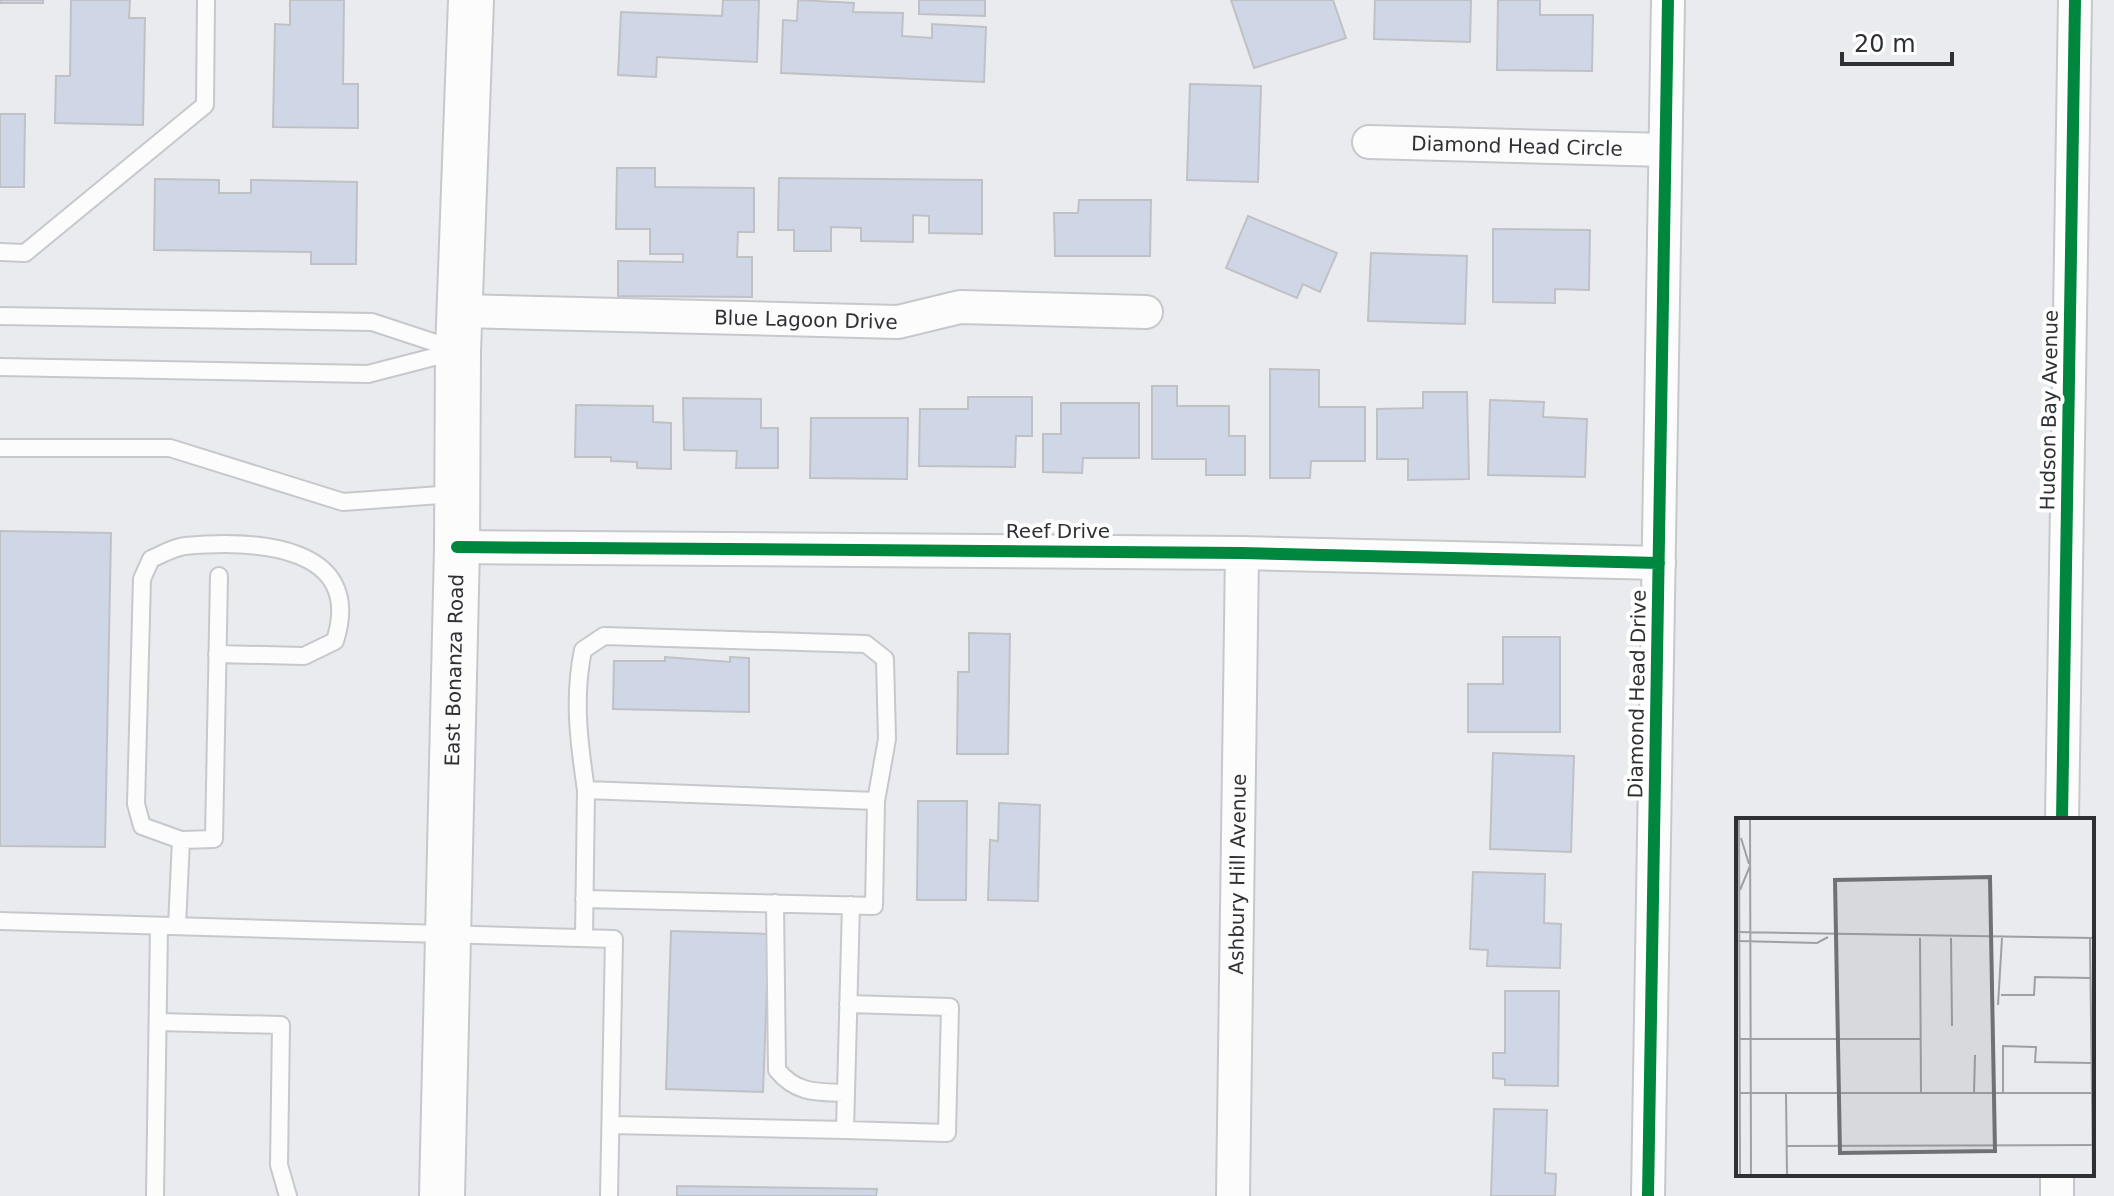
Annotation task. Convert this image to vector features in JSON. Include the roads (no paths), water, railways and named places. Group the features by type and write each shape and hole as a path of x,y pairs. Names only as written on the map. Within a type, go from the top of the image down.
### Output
{"main road":[{"name":"East Bonanza Road","path":"442,1196 460,331 471,0"}],"street":[{"name":"Diamond Head Drive","path":"1648,1196 1668,0"},
{"name":"Hudson Bay Avenue","path":"2062,818 2075,0"},
{"name":"Diamond Head Circle","path":"1369,142 1665,150"},
{"name":"Blue Lagoon Drive","path":"460,331 898,322 960,307 1146,312"},
{"name":"Reef Drive","path":"457,547 1242,553 1659,563"},
{"name":"Ashbury Hill Avenue","path":"1233,1196 1242,553"}],"lane":[{"path":"0,252 25,253 205,105 206,0"},
{"path":"0,316 372,322 460,331"},
{"path":"0,367 368,374 460,331"},
{"path":"0,448 170,448 343,502 458,494"},
{"path":"217,654 304,656 335,641 341,621 335,586 319,564 284,548 182,546 151,559 142,579 136,804 142,826 181,840 214,839 217,654 219,576"},
{"path":"584,899 874,906 876,801 887,739 885,659 866,644 604,636 583,650 577,678 577,726 586,790 584,899 584,937"},
{"path":"586,790 876,801"},
{"path":"177,926 181,840"},
{"path":"775,903 777,1070 789,1084 805,1091 846,1093"},
{"path":"845,1130 851,905"},
{"path":"0,921 614,939 609,1196"},
{"path":"155,1196 159,926"},
{"path":"611,1125 947,1133 950,1007 848,1004"},
{"path":"158,1022 281,1025 279,1165 288,1196"}]}
